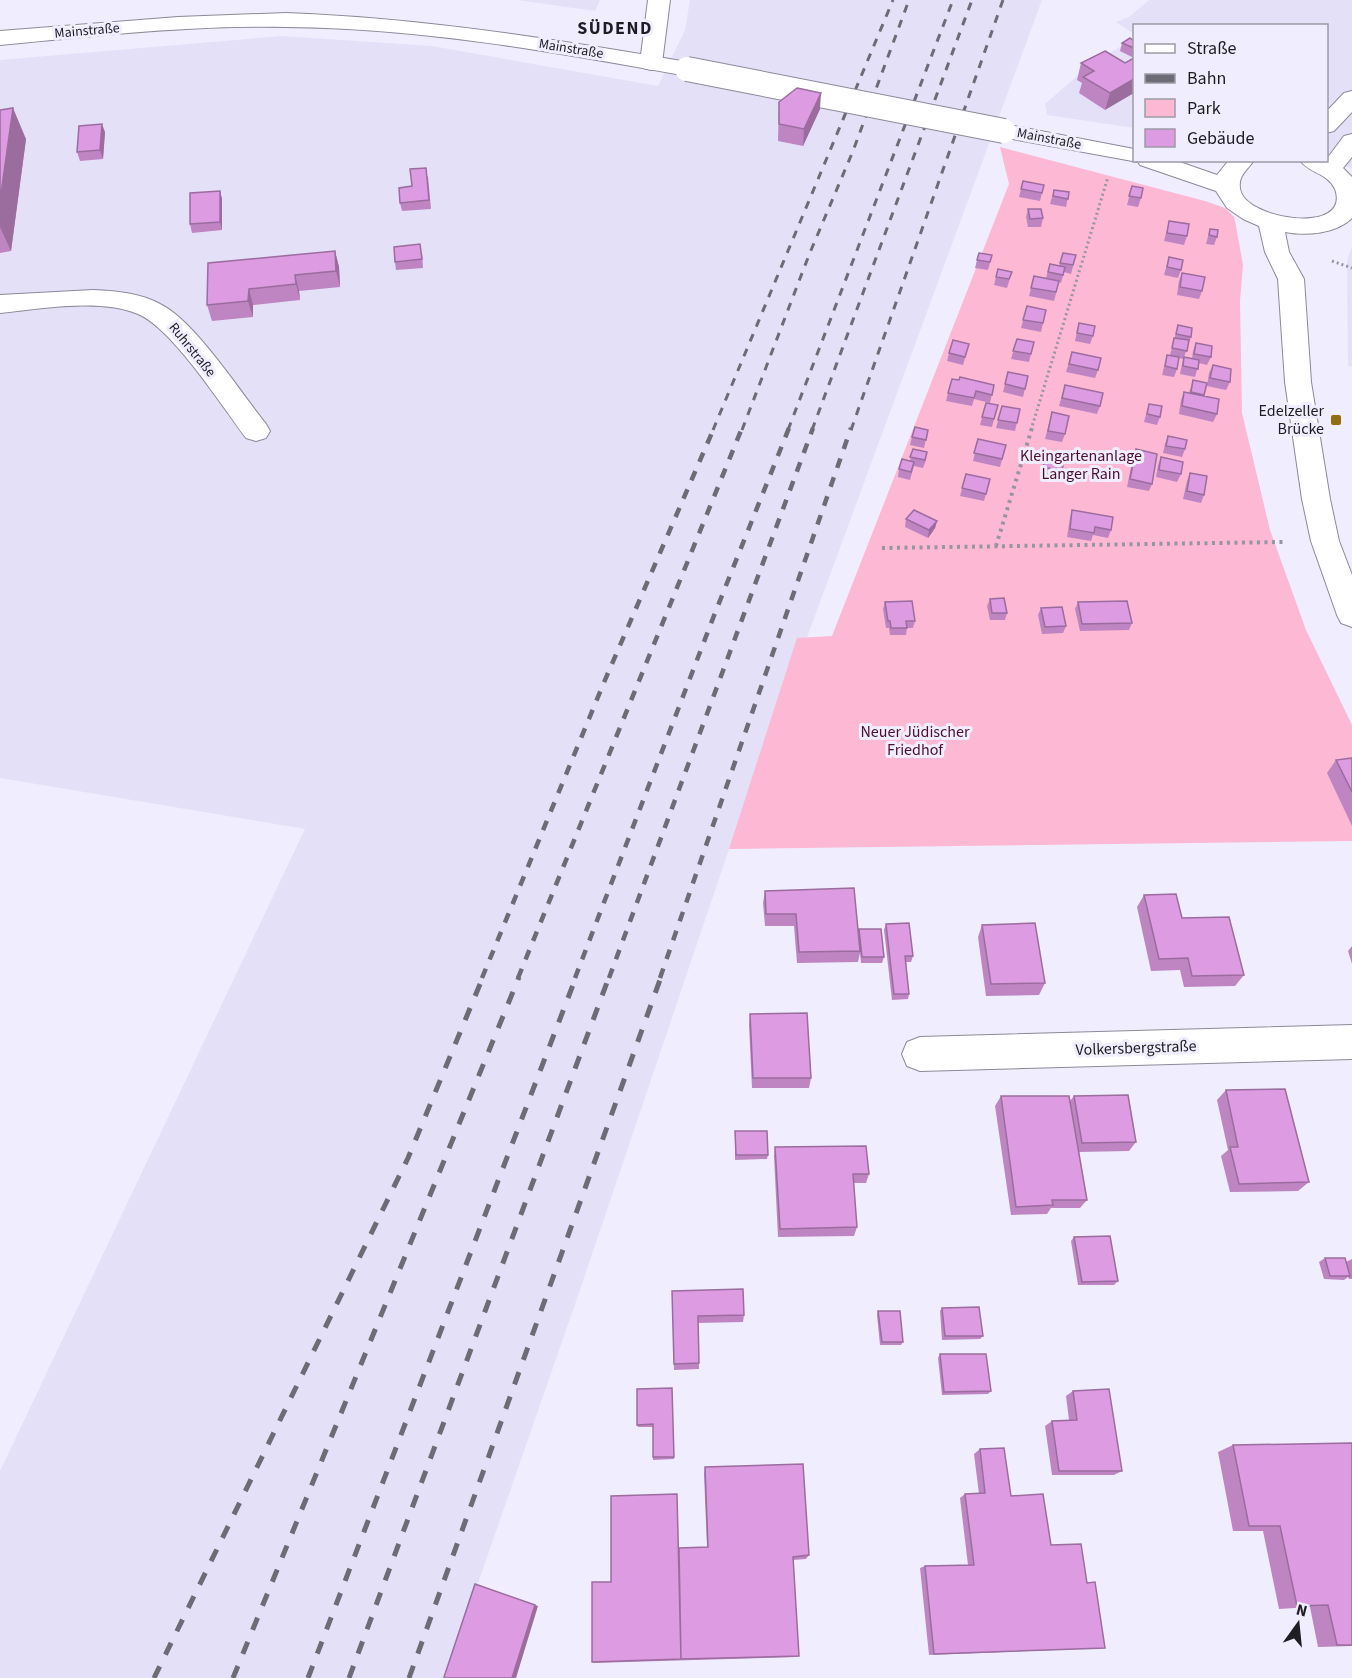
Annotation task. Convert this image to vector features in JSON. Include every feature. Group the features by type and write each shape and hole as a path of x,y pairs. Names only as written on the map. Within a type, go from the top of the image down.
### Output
{"main road":[{"path":"651,63 659,0"},
{"name":"Mainstraße","path":"0,38 172,23 284,20 356,23 499,37 687,69 1133,156"},
{"path":"1328,124 1352,98"},
{"path":"1328,160 1352,141"},
{"path":"1165,162 1235,171"},
{"path":"1185,162 1235,171"},
{"path":"1271,224 1277,252 1304,252 1347,209 1349,199 1347,189 1321,165"},
{"path":"1235,171 1231,197 1241,207 1271,224 1300,228 1304,252 1298,382 1314,488 1326,541 1352,615"},
{"name":"Ruhrstraße","path":"0,304 97,299 143,306 159,313 173,324 256,431"},
{"name":"Volkersbergstraße","path":"920,1054 1352,1042"}],"path":[{"path":"996,546 1111,168"},
{"path":"1332,261 1352,268"},
{"path":"882,548 1283,542"}],"shaded area":[{"path":"517,0 600,0 595,11"},
{"path":"690,0 1042,0 729,849 581,1287 445,1678 0,1678 0,1471 305,829 0,778 0,60 281,36 432,46 658,86 685,30"},
{"path":"1149,0 1352,0 1352,168 1323,162 1328,162 1328,24 1133,24 1133,33 1116,22 1129,17"},
{"path":"1133,40 1133,128 1047,115 1045,104 1092,63"},
{"path":"1352,247 1352,367 1348,366 1347,261"}],"green space":[{"path":"1000,147 1205,201 1225,208 1234,217 1243,265 1240,301 1242,413 1270,530 1306,630 1352,725 1352,841 729,849 797,638 832,636 1009,184"}],"building":[{"path":"1130,38 1133,40 1133,48 1122,43"},
{"path":"1105,51 1125,63 1133,59 1133,80 1110,93 1083,77 1094,71 1081,63"},
{"path":"797,88 821,93 804,129 779,124 779,102"},
{"path":"13,108 0,201 0,110"},
{"path":"102,124 100,150 77,152 79,126"},
{"path":"426,168 429,200 400,203 399,188 412,186 410,169"},
{"path":"1023,181 1044,185 1042,193 1021,189"},
{"path":"1132,186 1143,188 1141,198 1129,196"},
{"path":"1054,190 1069,192 1068,199 1053,196"},
{"path":"220,191 220,222 190,224 190,193"},
{"path":"1028,209 1041,209 1043,218 1030,219"},
{"path":"1169,221 1189,224 1187,236 1167,233"},
{"path":"1210,229 1218,230 1217,237 1209,235"},
{"path":"420,244 422,259 395,262 394,247"},
{"path":"335,251 336,271 295,275 296,284 249,289 248,301 207,305 208,263"},
{"path":"979,253 992,255 990,262 977,260"},
{"path":"1063,253 1076,255 1073,265 1060,263"},
{"path":"1169,257 1183,260 1181,270 1167,267"},
{"path":"1050,264 1065,267 1063,275 1048,272"},
{"path":"998,269 1012,272 1009,279 996,277"},
{"path":"1182,273 1205,277 1202,291 1180,287"},
{"path":"1034,276 1059,281 1056,292 1031,288"},
{"path":"1027,306 1046,310 1043,323 1023,320"},
{"path":"1079,323 1095,326 1093,336 1077,333"},
{"path":"1178,325 1192,328 1191,337 1176,334"},
{"path":"1174,338 1189,340 1187,351 1172,348"},
{"path":"1017,339 1034,342 1031,354 1013,351"},
{"path":"953,340 969,344 965,357 949,353"},
{"path":"1196,343 1212,346 1211,357 1194,354"},
{"path":"1072,352 1101,358 1098,370 1069,364"},
{"path":"1167,355 1179,357 1177,369 1165,366"},
{"path":"1184,357 1199,360 1198,369 1183,366"},
{"path":"1213,365 1231,369 1230,382 1210,378"},
{"path":"1008,372 1028,376 1025,389 1005,384"},
{"path":"960,377 994,385 992,395 976,391 974,398 948,393 952,379 959,380"},
{"path":"1193,380 1207,383 1204,395 1191,392"},
{"path":"1065,385 1103,393 1100,406 1062,398"},
{"path":"1184,392 1219,399 1217,414 1182,406"},
{"path":"986,403 998,405 994,419 982,417"},
{"path":"1149,404 1162,406 1160,417 1147,414"},
{"path":"1002,406 1020,409 1017,423 998,420"},
{"path":"1052,412 1069,416 1065,434 1048,431"},
{"path":"915,427 928,430 926,440 912,437"},
{"path":"1168,436 1187,440 1185,449 1166,446"},
{"path":"978,439 1006,445 1002,459 974,453"},
{"path":"913,449 927,452 925,460 910,457"},
{"path":"1136,449 1157,454 1152,484 1130,479"},
{"path":"1046,455 1064,459 1062,471 1043,467"},
{"path":"1161,457 1183,462 1181,474 1159,470"},
{"path":"902,459 914,462 911,472 899,469"},
{"path":"1190,473 1207,476 1204,495 1187,491"},
{"path":"966,474 990,479 986,494 962,488"},
{"path":"914,510 937,521 929,530 906,519"},
{"path":"1072,510 1113,517 1111,530 1095,527 1094,533 1070,529"},
{"path":"1004,598 1007,613 992,613 990,599"},
{"path":"912,601 915,621 906,621 907,628 891,628 885,602"},
{"path":"1127,601 1132,623 1082,624 1078,602"},
{"path":"1062,607 1066,626 1045,627 1041,608"},
{"path":"1352,758 1352,792 1336,760"},
{"path":"854,888 860,951 799,952 796,914 766,914 765,891"},
{"path":"1176,894 1182,918 1229,917 1244,975 1192,976 1188,958 1159,959 1144,895"},
{"path":"909,923 913,956 905,956 909,994 894,994 886,924"},
{"path":"1035,923 1045,983 991,984 982,925"},
{"path":"859,929 881,929 884,957 862,957"},
{"path":"807,1013 811,1078 753,1078 750,1014"},
{"path":"1285,1089 1309,1182 1239,1184 1230,1147 1238,1147 1226,1090"},
{"path":"1128,1095 1136,1142 1082,1143 1074,1096"},
{"path":"1001,1096 1069,1096 1087,1200 1052,1200 1053,1205 1016,1207"},
{"path":"735,1131 767,1131 768,1155 736,1155"},
{"path":"866,1146 869,1174 853,1174 857,1227 780,1229 775,1147"},
{"path":"1110,1236 1118,1281 1082,1282 1074,1237"},
{"path":"1325,1258 1345,1258 1350,1276 1330,1276"},
{"path":"743,1289 744,1315 698,1316 699,1363 674,1364 672,1291"},
{"path":"979,1307 983,1336 945,1336 942,1308"},
{"path":"878,1311 900,1311 903,1342 882,1342"},
{"path":"940,1354 986,1354 991,1391 944,1392"},
{"path":"672,1388 674,1457 653,1457 653,1424 637,1425 637,1389"},
{"path":"1109,1389 1122,1471 1059,1471 1052,1421 1077,1420 1073,1391"},
{"path":"1352,1443 1352,1645 1337,1645 1328,1605 1297,1606 1280,1526 1249,1526 1233,1445"},
{"path":"1004,1448 1011,1496 1043,1494 1051,1545 1081,1544 1087,1583 1095,1582 1105,1648 934,1654 925,1566 974,1565 965,1494 985,1493 980,1449"},
{"path":"803,1464 809,1555 793,1557 799,1656 681,1659 679,1548 708,1547 705,1467"},
{"path":"677,1494 681,1659 592,1662 592,1582 611,1582 611,1496"},
{"path":"475,1584 535,1605 512,1678 444,1677"}],"railway":[{"path":"713,430 893,0"},
{"path":"742,430 809,255 853,151 909,0"},
{"path":"788,430 953,0"},
{"path":"812,430 972,0"},
{"path":"851,430 1003,0"},
{"path":"482,978 605,680 714,428"},
{"path":"518,978 742,428"},
{"path":"575,978 715,613 789,428"},
{"path":"609,978 813,428"},
{"path":"660,978 851,428"},
{"path":"154,1678 408,1158 483,977"},
{"path":"233,1678 519,977"},
{"path":"308,1678 576,977"},
{"path":"349,1678 609,977"},
{"path":"409,1678 661,977"}],"place":[{"name":"Edelzeller Brücke","path":"1336,420"}],"district":[{"name":"SÜDEND","path":"615,28"}],"park label":[{"name":"Kleingartenanlage Langer Rain","path":"1081,465"},
{"name":"Neuer Jüdischer Friedhof","path":"915,741"}]}
